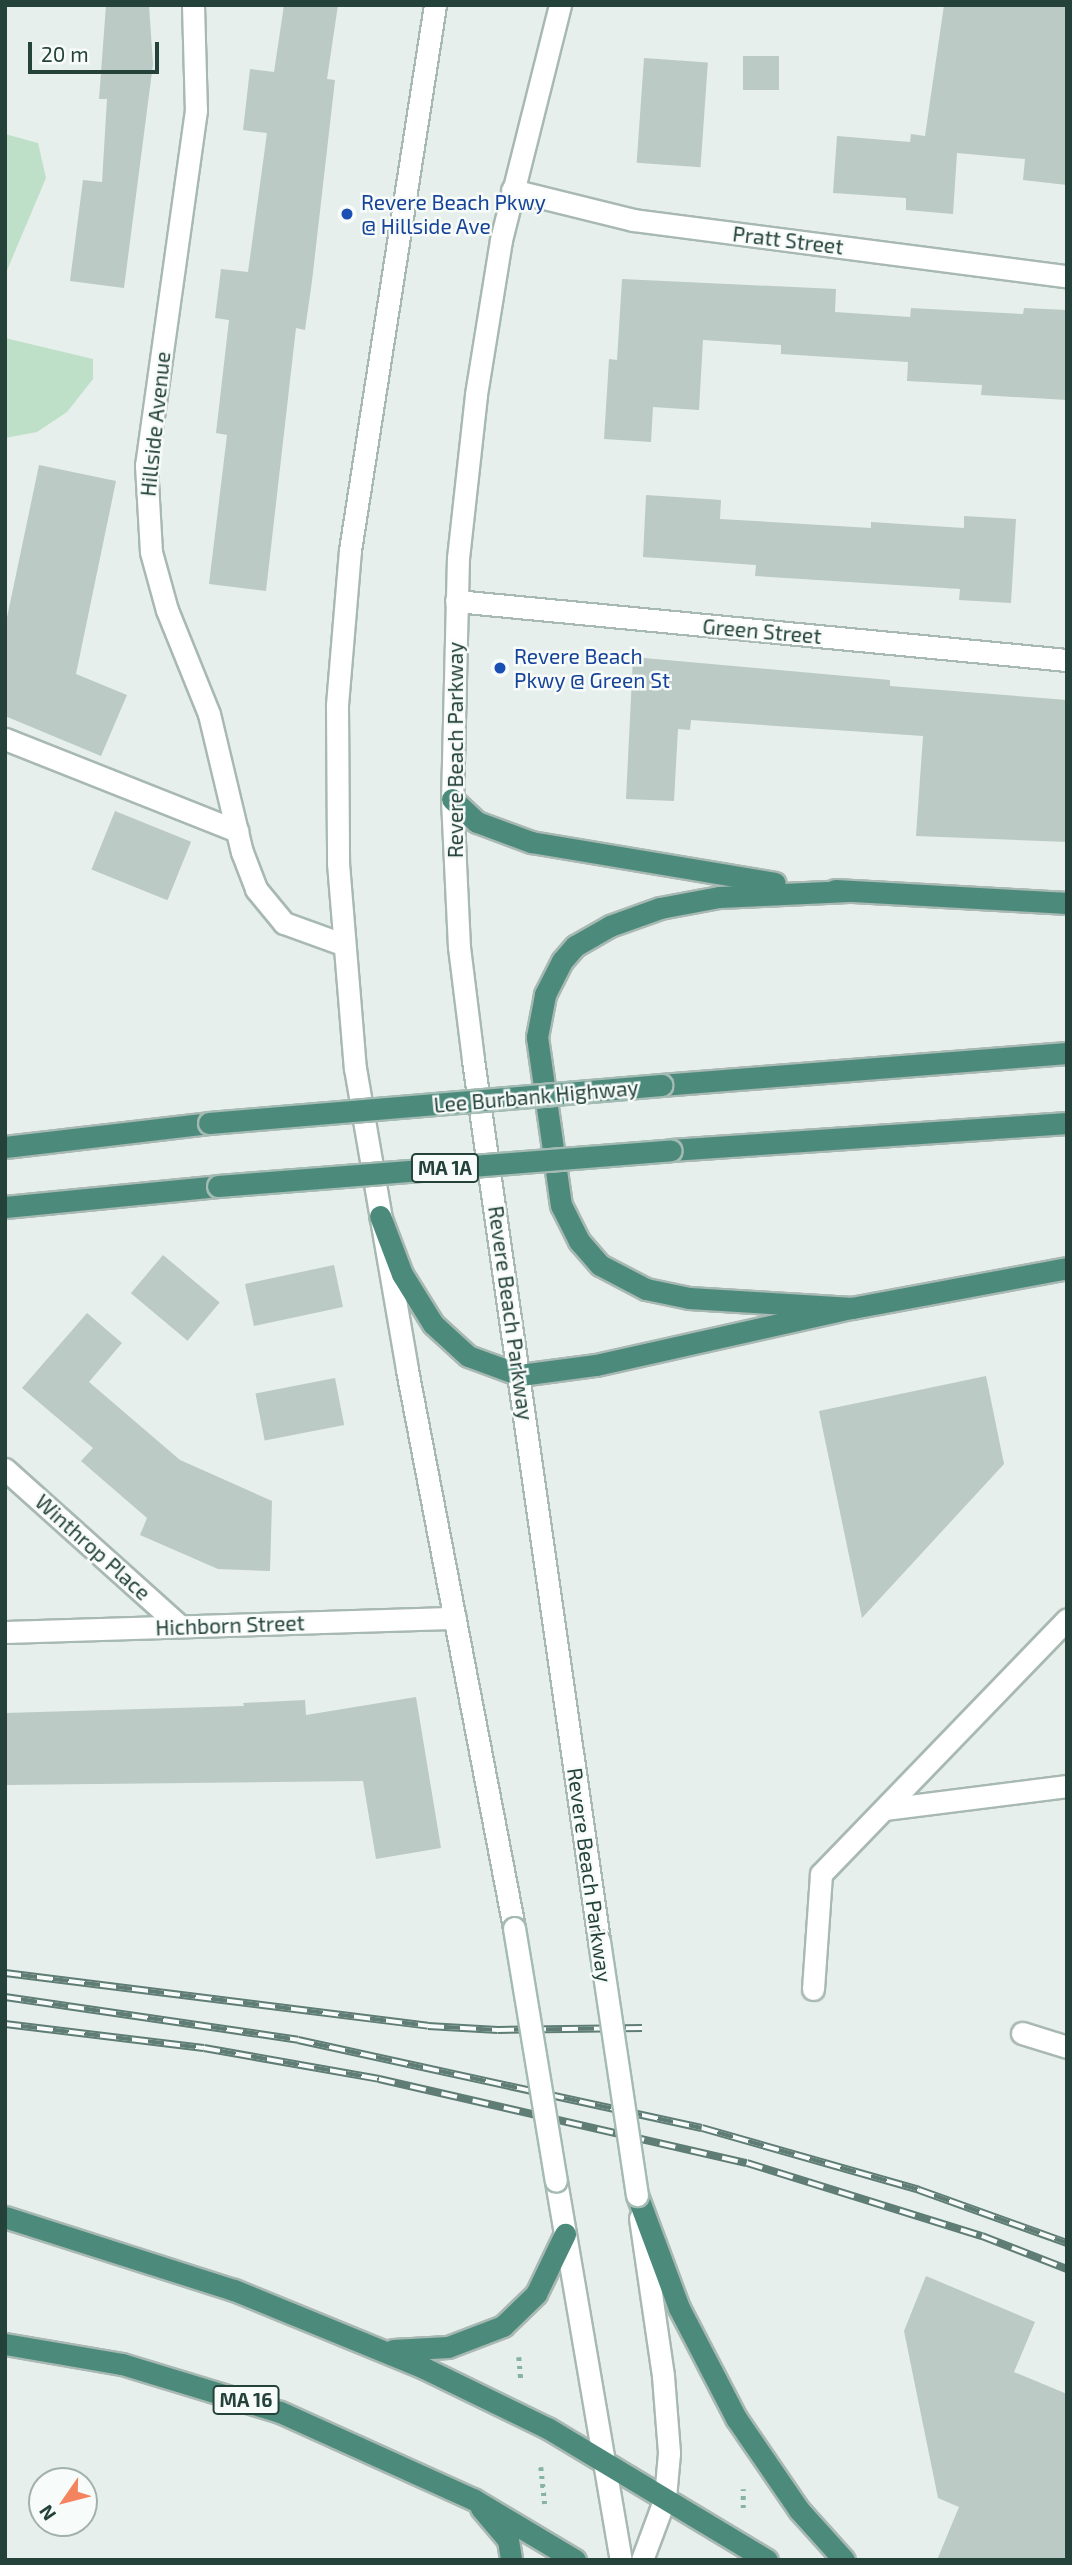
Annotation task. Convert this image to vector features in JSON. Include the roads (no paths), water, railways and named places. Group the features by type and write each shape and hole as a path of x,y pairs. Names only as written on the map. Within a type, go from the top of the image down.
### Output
{"highway":[{"path":"452,799 477,822 530,842 713,875 848,891 1067,903"},
{"path":"848,891 719,897 660,908 610,926 575,946 562,961 545,995 537,1037 561,1205 579,1241 600,1265 646,1289 689,1298 852,1308"},
{"name":"Lee Burbank Highway","path":"5,1147 209,1123 1067,1053"},
{"name":"MA 1A","path":"5,1207 218,1186 671,1150 1067,1123"},
{"path":"380,1216 402,1274 433,1324 468,1356 520,1375 596,1365 852,1308 1067,1268"},
{"path":"637,2195 667,2280 736,2418 799,2510 844,2560"},
{"path":"5,2217 198,2277 383,2350 529,2418 767,2560"},
{"path":"383,2350 448,2347 503,2326 536,2294 565,2234"},
{"name":"MA 16","path":"5,2344 122,2364 241,2398 357,2443 473,2498 575,2560"},
{"path":"473,2498 508,2540 511,2560"}],"main road":[{"name":"Hillside Avenue","path":"193,5 197,78 193,143 146,465 146,509 160,589 209,714 237,831 256,889 274,915 342,944"},
{"path":"435,5 345,592 336,748 342,944 355,1068 380,1216 514,1928 621,2560"},
{"name":"Revere Beach Parkway","path":"561,5 512,190 476,395 456,601 452,799 463,989 668,2426 665,2498 642,2560"},
{"name":"Pratt Street","path":"512,190 633,220 1067,276"},
{"name":"Green Street","path":"456,601 1067,660"},
{"path":"5,739 237,831"},
{"name":"Winthrop Place","path":"5,1469 180,1626"},
{"name":"Hichborn Street","path":"5,1632 455,1618"},
{"path":"813,1989 821,1874 1067,1619"},
{"path":"885,1809 1067,1786"},
{"path":"1022,2033 1067,2048"}],"railway":[{"path":"5,1973 428,2026 498,2030 642,2028"},
{"path":"5,1997 298,2040 702,2128 919,2190 1067,2243"},
{"path":"5,2024 204,2048 379,2079 747,2163 982,2236 1067,2269"}],"place":[{"name":"Revere Beach Pkwy @ Hillside Ave","path":"347,214"},
{"name":"Revere Beach Pkwy @ Green St","path":"500,668"}]}
